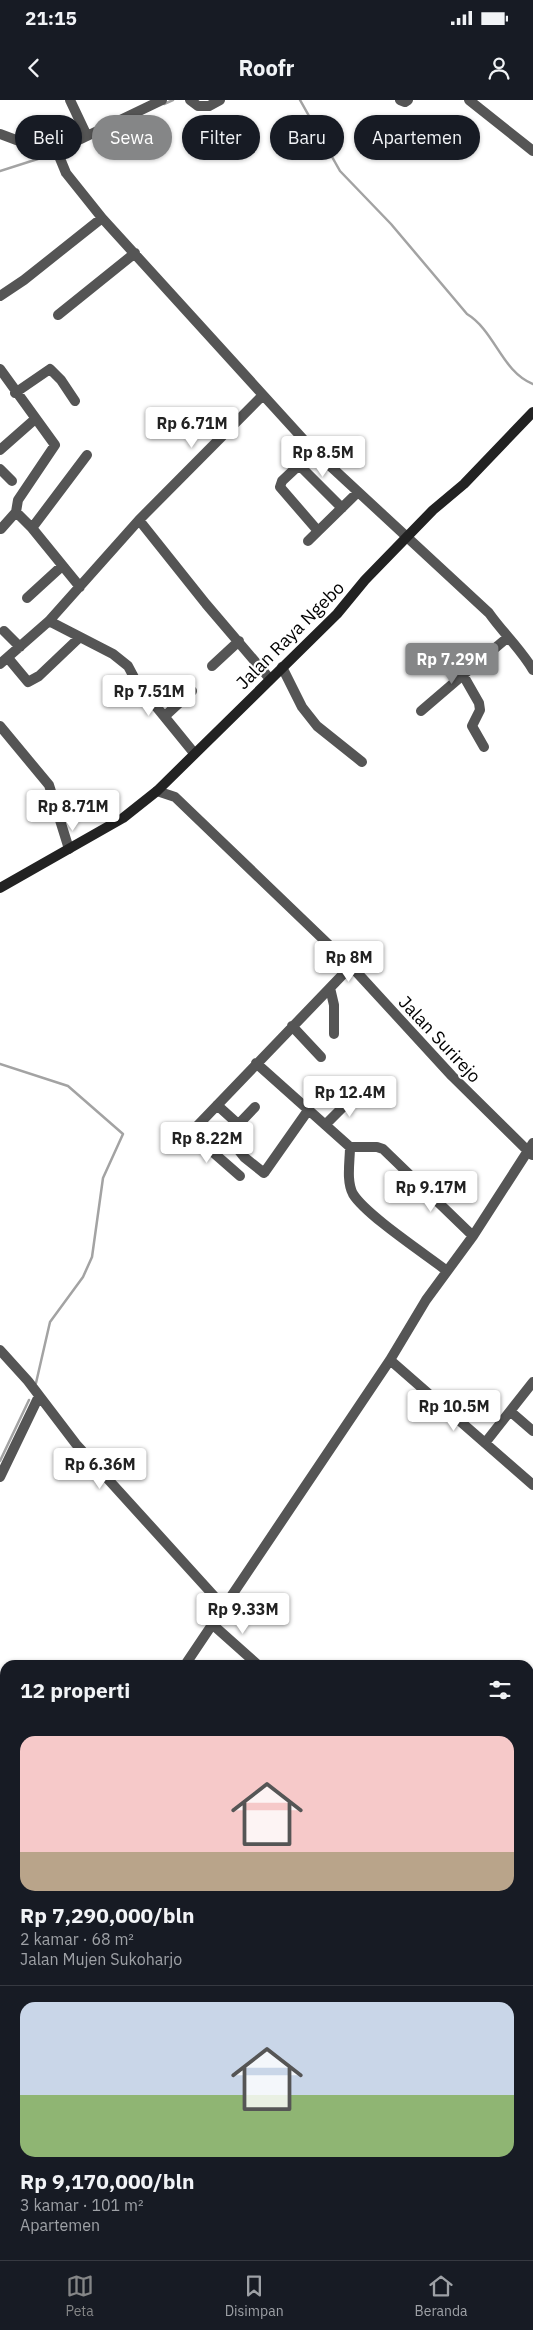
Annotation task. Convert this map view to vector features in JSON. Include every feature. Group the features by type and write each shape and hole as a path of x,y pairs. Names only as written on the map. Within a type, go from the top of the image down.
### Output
{"street":[{"path":"70,100 87,136"},
{"path":"82,138 162,100"},
{"path":"190,100 198,106 209,106 220,100"},
{"path":"400,100 405,102 408,100"},
{"path":"469,100 533,151"},
{"path":"0,134 15,140"},
{"path":"61,160 74,183 102,218 314,450 357,493 408,536 489,613 507,638 525,656 533,670"},
{"path":"0,296 31,275 102,218"},
{"path":"58,315 135,253"},
{"path":"15,393 50,368 61,380 75,402"},
{"path":"0,369 34,420 55,445 18,500 16,512 1,529"},
{"path":"80,637 39,676 28,682 4,661 49,621 138,520 264,395"},
{"name":"Jalan Raya Ngebo","path":"0,888 123,818 157,791 337,614 365,580 433,510 464,484 533,412"},
{"path":"0,450 34,420"},
{"path":"32,528 87,455"},
{"path":"318,531 280,487 282,482 298,466 301,466 342,508"},
{"path":"0,469 12,481"},
{"path":"308,541 357,493"},
{"path":"16,512 32,528 80,587"},
{"path":"138,520 270,679"},
{"path":"27,598 62,566"},
{"path":"49,621 113,654 128,666 137,683 194,753"},
{"path":"4,631 20,647"},
{"path":"421,711 507,638"},
{"path":"212,666 238,641"},
{"path":"282,667 302,707 317,726 362,762"},
{"path":"463,675 479,703 480,710 472,726 484,747"},
{"path":"165,716 192,691"},
{"path":"0,726 49,785 69,849"},
{"path":"171,777 175,797"},
{"name":"Jalan Surirejo","path":"157,791 175,797 351,966 452,1076 531,1150"},
{"path":"176,1148 351,966"},
{"path":"330,988 334,1005 334,1034"},
{"path":"292,1026 321,1057"},
{"path":"256,1063 350,1147 377,1147 383,1149 473,1236"},
{"path":"326,1124 356,1094"},
{"path":"217,1105 238,1124"},
{"path":"255,1107 230,1134 230,1142 257,1169 264,1173 309,1109"},
{"path":"190,1133 240,1176"},
{"path":"350,1147 349,1181 353,1194 374,1214 447,1271"},
{"path":"188,1660 390,1360 405,1332 531,1150"},
{"path":"0,1350 76,1444 224,1607"},
{"path":"390,1360 533,1485"},
{"path":"485,1443 533,1382"},
{"path":"0,1477 39,1396"},
{"path":"511,1412 533,1431"},
{"path":"212,1624 252,1660"}],"waterway":[{"path":"164,104 173,100"},
{"path":"300,100 340,171 391,224 467,314 485,330 514,370 522,378 533,384"},
{"path":"0,171 35,160"},
{"path":"0,1064 68,1086 123,1134 103,1178 92,1257 83,1277 50,1322 36,1383"},
{"path":"0,1461 29,1400"}]}
